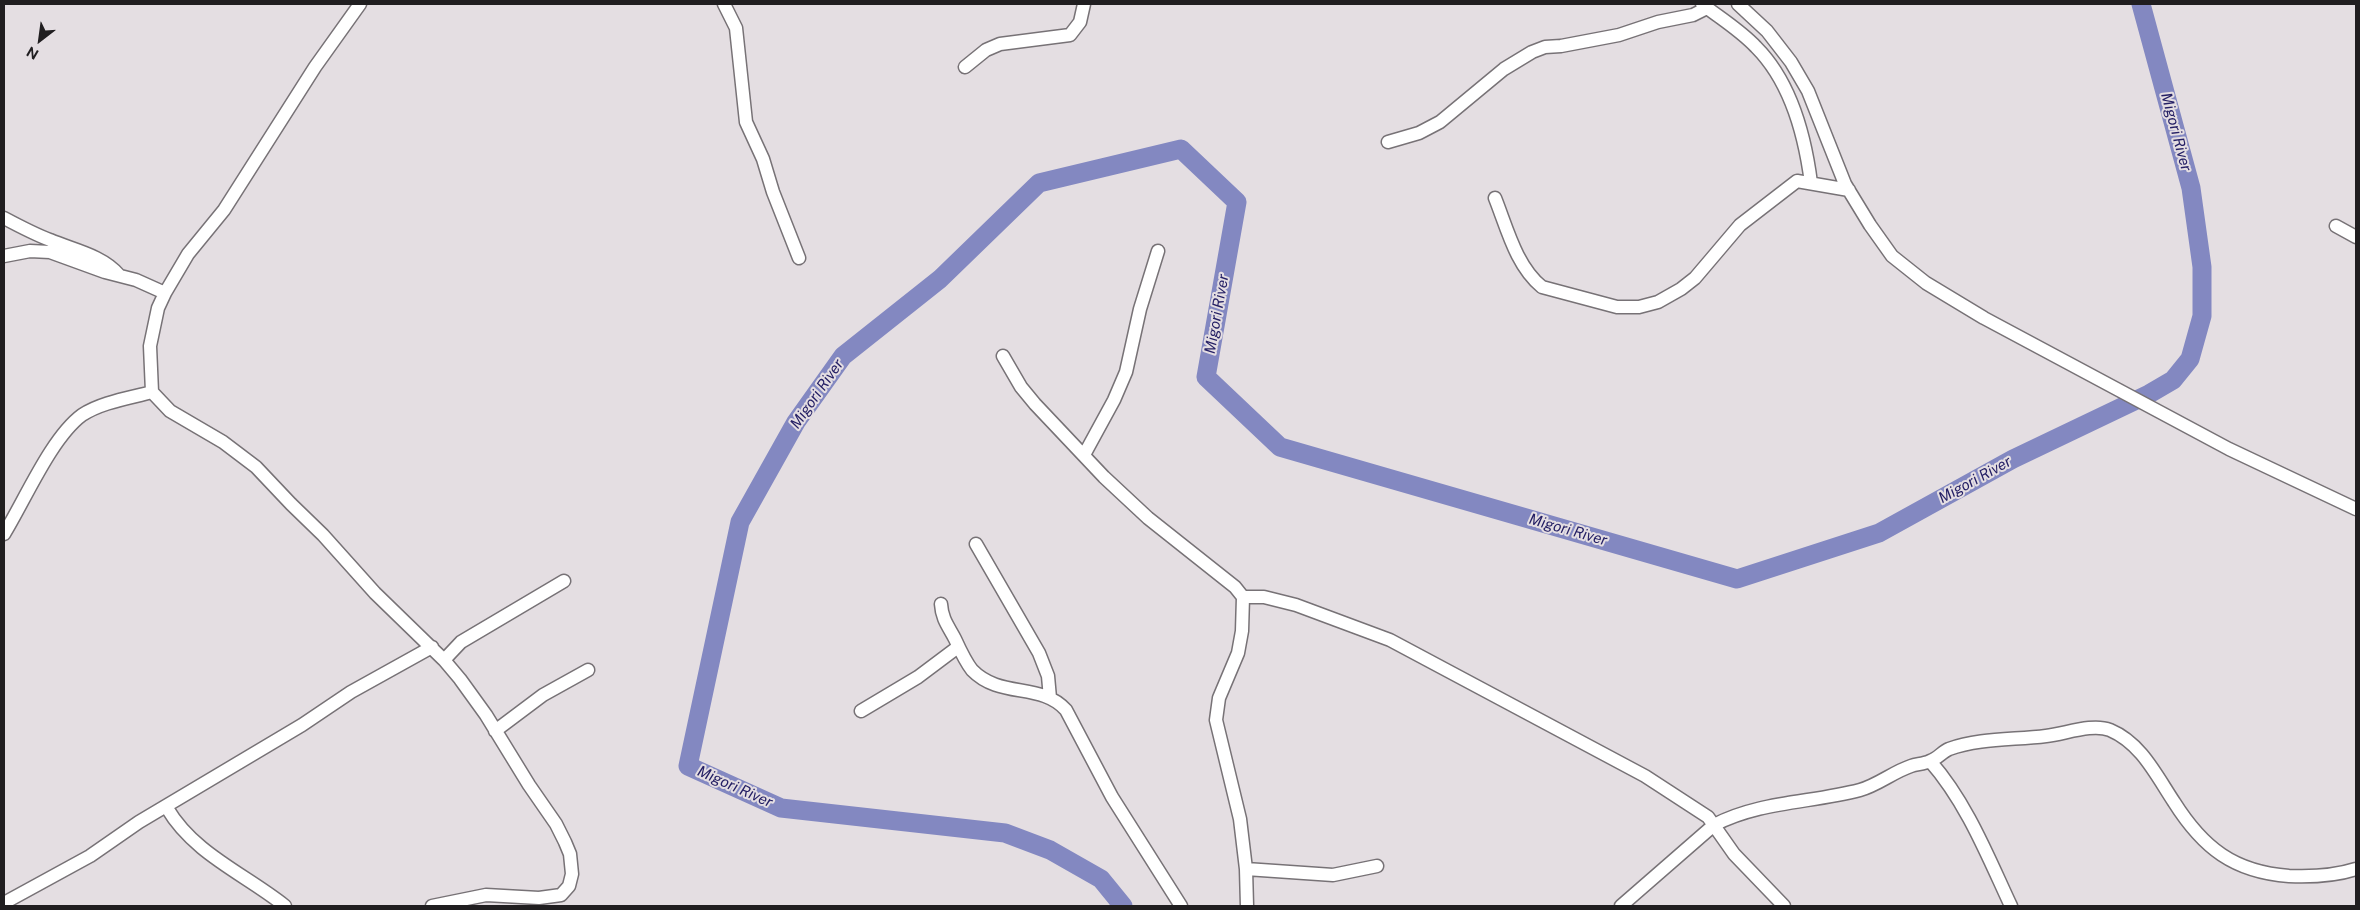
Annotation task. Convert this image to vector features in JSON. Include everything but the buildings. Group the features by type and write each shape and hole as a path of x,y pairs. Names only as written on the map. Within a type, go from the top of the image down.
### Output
{"street":[{"path":"360,4 315,67 224,210 188,254 165,293 158,308 150,346 152,392 170,411 223,442 256,467 329,541 375,593 432,647 474,698 556,824 570,854 571,882 566,891 554,897 486,895 432,906"},
{"path":"724,4 736,28 746,122 763,159 773,192 799,258"},
{"path":"965,67 986,50 1000,44 1070,34 1080,22 1084,4"},
{"path":"1738,4 1767,32 1791,62 1808,91 1849,190 1892,256 1926,283 1984,318 2229,449 2356,509"},
{"path":"1388,142 1419,133 1440,122 1504,69 1541,49 1619,35 1658,22 1692,15 1705,6 1757,48 1779,79 1802,132 1811,183"},
{"path":"1495,198 1515,249 1534,280 1542,287 1617,307 1639,307 1658,302 1681,289 1706,267 1740,225 1797,181 1834,189 1849,190"},
{"path":"4,218 41,237 97,258 109,265 119,275"},
{"path":"2336,226 2356,237"},
{"path":"4,256 30,251 50,252 119,275 165,293"},
{"path":"1084,455 1114,400 1126,372 1140,309 1158,251"},
{"path":"1003,356 1021,387 1034,404 1084,455 1148,518 1231,583 1243,597 1242,631 1238,653 1219,698 1216,720 1237,803 1246,869 1247,906"},
{"path":"4,534 54,448 73,424 84,414 95,409 152,392"},
{"path":"976,544 1039,653 1048,676 1050,698"},
{"path":"444,660 461,642 564,581"},
{"path":"1243,597 1264,597 1296,605 1390,640 1651,780 1700,810 1714,825 1734,854 1784,906"},
{"path":"941,604 943,620 972,669 995,686 1035,693 1050,698 1066,710 1112,797 1181,906"},
{"path":"4,903 90,856 139,822 167,808 295,730 351,692 432,647"},
{"path":"861,711 918,677 958,647"},
{"path":"495,731 542,695 588,670"},
{"path":"1621,906 1714,825 1732,816 1756,808 1833,797 1863,789 1911,766 1930,761 1948,750 1987,742 2046,736 2095,728 2107,729 2134,745 2147,760 2176,805 2202,840 2235,863 2260,873 2297,876 2323,876 2356,869"},
{"path":"1930,761 1954,792 1977,832 2011,906"},
{"path":"167,808 178,826 216,859 286,906"},
{"path":"1246,869 1333,874 1376,866"}],"waterway":[{"name":"Migori River","path":"1123,906 1101,879 1050,850 1005,833 781,808 688,766 740,522 796,422 843,356 940,279 1039,183 1181,149 1237,202 1206,377 1280,447 1737,579 1879,533 2013,459 2149,394 2173,380 2190,359 2202,316 2202,267 2191,188 2141,4"}]}
